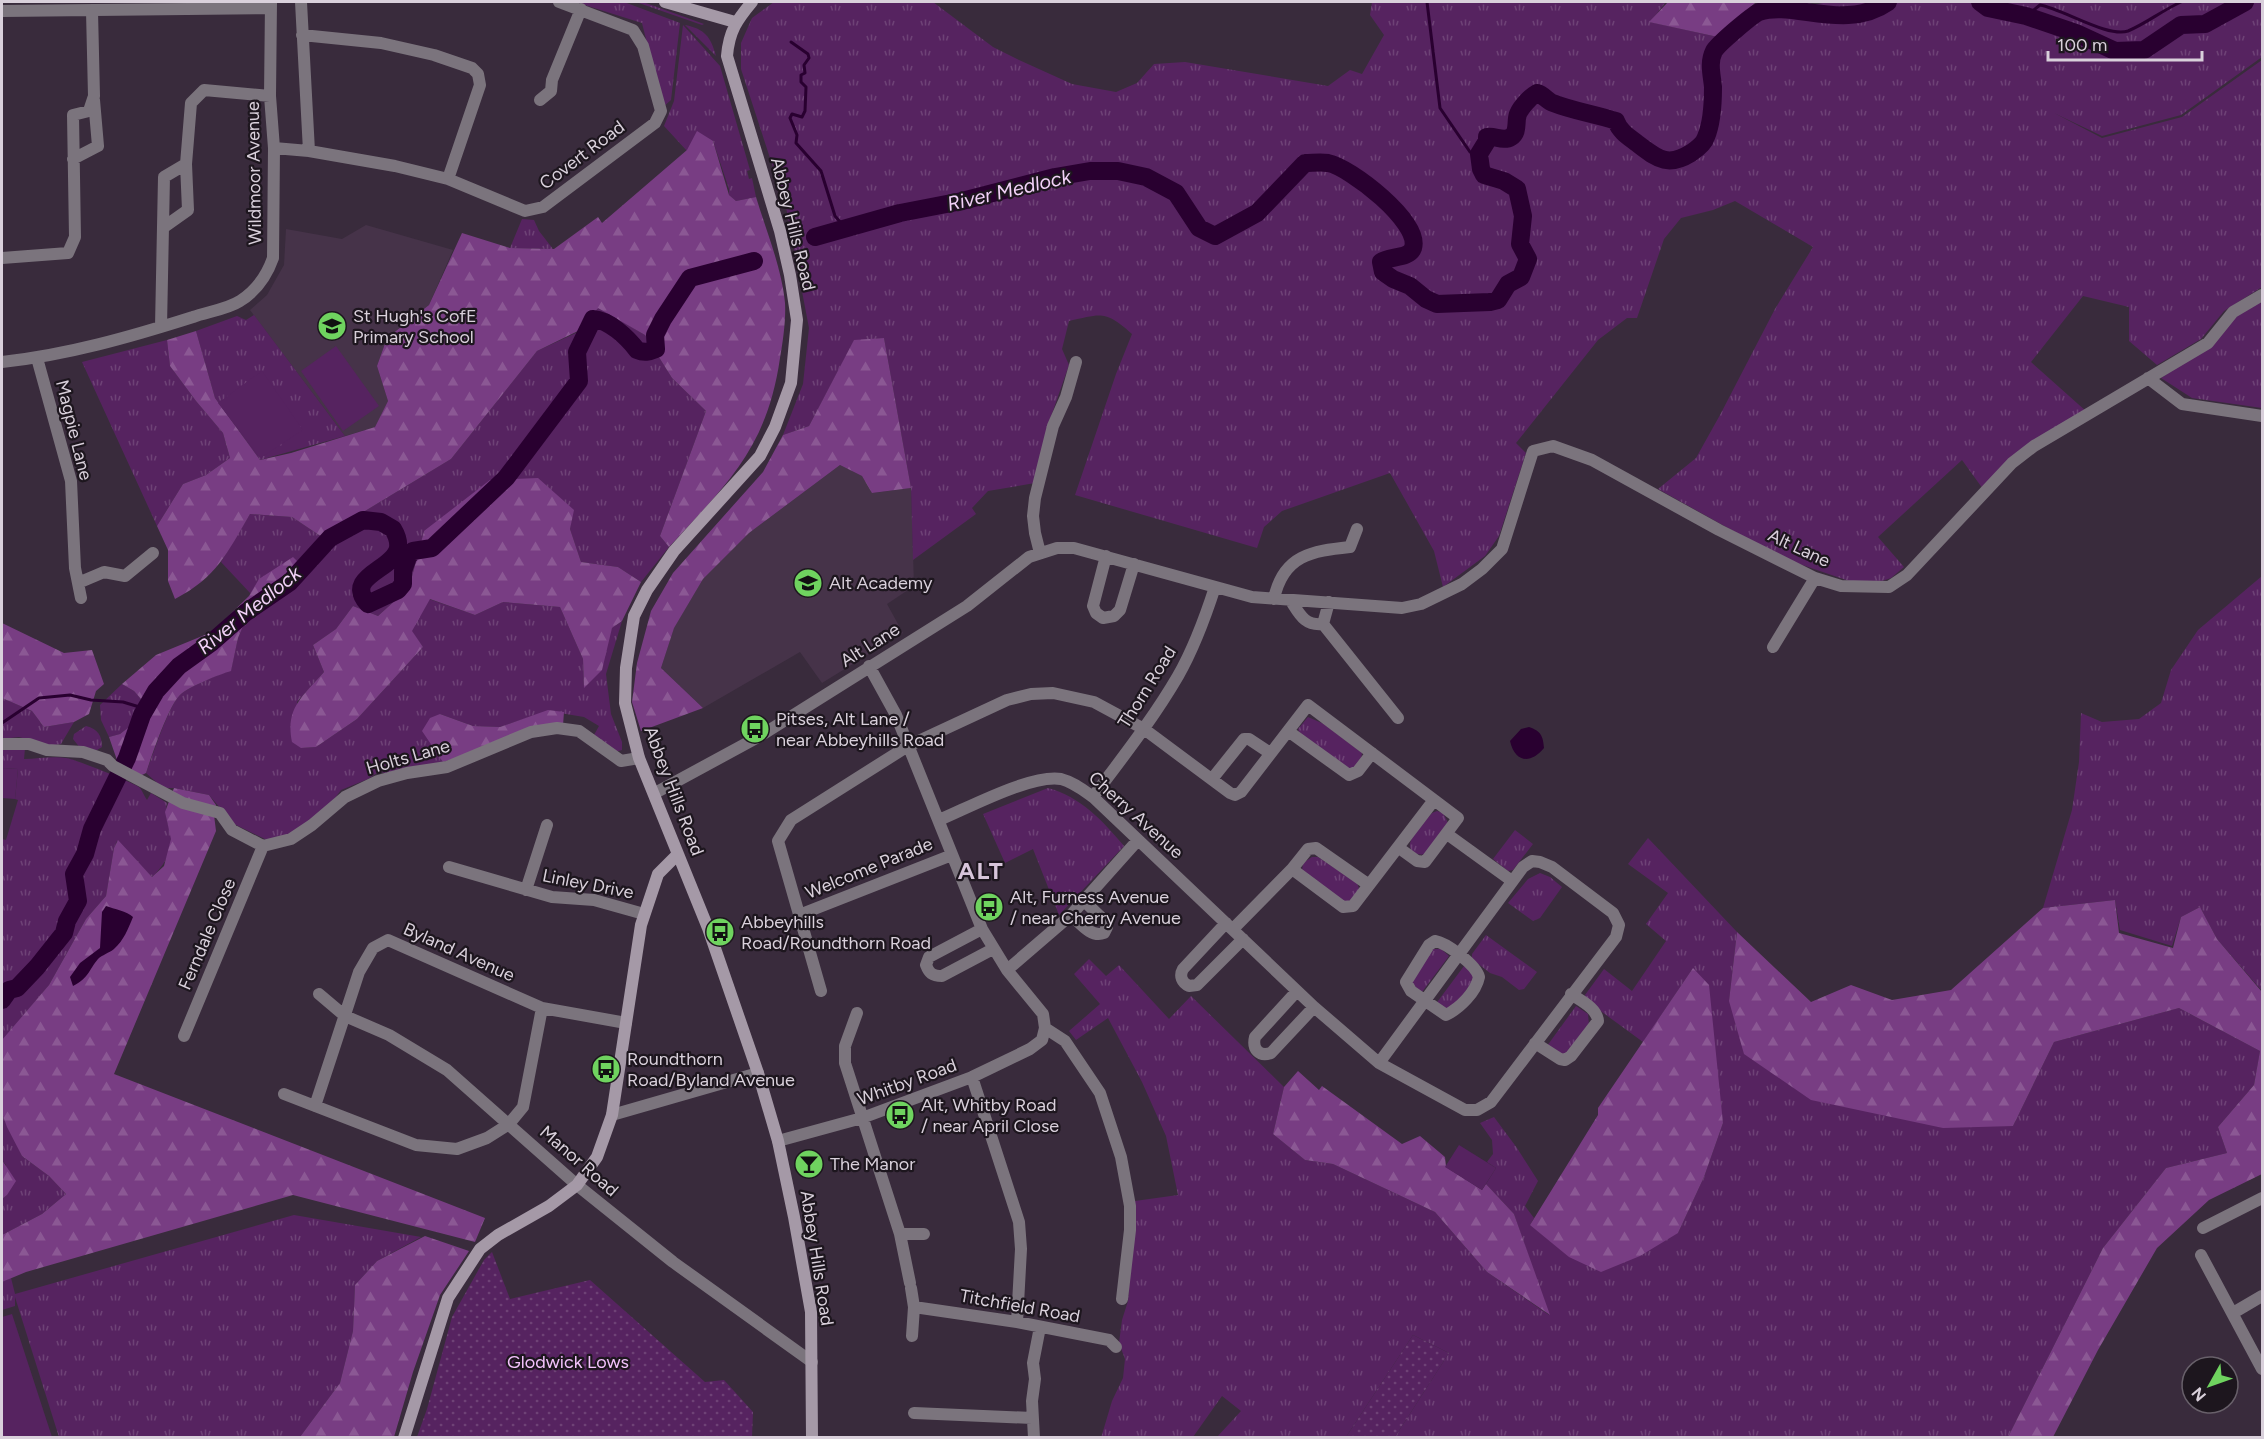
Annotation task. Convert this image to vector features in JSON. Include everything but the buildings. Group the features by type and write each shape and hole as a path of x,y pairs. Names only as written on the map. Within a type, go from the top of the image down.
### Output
{"main road":[{"path":"665,2 735,22 753,2"},
{"name":"Abbey Hills Road","path":"735,22 728,43 728,56 780,231 790,274 797,320 791,383 783,408 760,456 674,551 647,590 634,616 626,668 625,703 639,758 708,928 758,1074 778,1141 810,1308 812,1437"},
{"path":"404,1437 448,1298 480,1249 498,1235 549,1206 577,1185 597,1157 612,1115 640,925 658,874 678,854"}],"street":[{"path":"302,2 309,151"},
{"name":"Covert Road","path":"274,148 309,151 394,166 448,179 525,211 543,207 655,123 661,111 637,36 627,26 559,2"},
{"path":"2,11 92,11 271,5"},
{"name":"Wildmoor Avenue","path":"2,362 37,358 161,327 240,302 267,275 273,258 274,148 270,96 271,5"},
{"path":"540,100 551,91 552,80 580,9"},
{"path":"73,159 98,146 92,11"},
{"path":"302,35 381,43 434,55 472,68 478,74 480,85 448,179"},
{"path":"164,227 188,210 186,164 191,103 204,90 270,96"},
{"path":"2,258 69,253 75,237 73,115 89,111 94,96"},
{"path":"161,327 164,177 186,164"},
{"name":"Alt Lane","path":"655,793 760,736 967,606 1019,564 1040,553 1074,548 1252,597 1402,608 1421,604 1462,584 1482,569 1502,549 1533,451 1553,446 1592,460 1719,530 1815,578 1841,586 1889,587 1898,583 2012,463 2034,446 2208,343 2233,312 2262,295"},
{"name":"Magpie Lane","path":"37,358 71,481 75,568 81,598"},
{"path":"1040,553 1033,516 1035,498 1053,426 1066,396 1076,362"},
{"path":"2148,378 2182,404 2262,416"},
{"path":"1274,599 1276,589 1286,571 1303,556 1314,551 1350,547 1358,530"},
{"path":"78,583 104,572 125,576 153,553"},
{"path":"1106,556 1093,606 1096,613 1104,618 1114,616 1120,610 1134,564"},
{"path":"1773,647 1815,578"},
{"name":"Thorn Road","path":"1093,797 1144,729 1179,675 1201,629 1215,587"},
{"path":"1291,601 1304,621 1310,624 1323,624"},
{"path":"1323,624 1329,602"},
{"path":"1323,624 1398,718"},
{"path":"869,666 896,715 982,929 1007,970 1043,1014 1043,1034 1065,1041 1100,1093 1121,1157 1130,1206 1130,1230 1122,1299"},
{"path":"821,991 778,841 791,820 908,746 1007,700 1031,694 1053,693 1094,702 1144,729 1230,793 1238,794 1308,705 1458,818 1425,862 1417,861 1399,848"},
{"name":"Holts Lane","path":"263,846 291,840 345,796 378,781 407,773 447,767 531,732 557,728 579,731 621,761 639,758"},
{"path":"1288,731 1349,774 1358,771 1372,753"},
{"path":"1212,779 1244,739 1249,739 1270,753"},
{"path":"2,744 29,744 47,750 83,752 107,760 113,766 183,803 220,813 232,830 263,846"},
{"name":"Cherry Avenue","path":"939,820 1029,782 1056,779 1071,783 1093,797 1314,1007 1379,1063 1465,1110 1477,1110 1491,1102 1616,937 1619,925 1612,913 1552,867 1540,862 1532,861 1522,867 1512,881"},
{"path":"1292,869 1343,908 1353,906 1434,800"},
{"name":"Linley Drive","path":"525,890 547,825"},
{"path":"1379,1063 1512,881 1447,834"},
{"path":"1007,970 1071,915 1138,840"},
{"name":"Ferndale Close","path":"184,1036 263,846"},
{"path":"1243,939 1197,985 1189,986 1183,983 1181,975 1183,969 1292,869 1308,849 1316,848 1369,885"},
{"name":"Welcome Parade","path":"799,915 952,855"},
{"name":"Linley Drive","path":"449,867 552,897 594,900 644,914"},
{"path":"1071,915 1092,934 1104,933 1107,927 1105,921 1084,901"},
{"path":"982,929 929,957 926,964 928,972 934,976 942,976 993,949"},
{"name":"Byland Avenue","path":"315,1106 359,972 373,948 388,940 542,1008 626,1023"},
{"path":"1438,941 1459,955 1477,970 1479,976 1477,984 1458,1009 1446,1016 1411,991 1406,982 1429,945 1438,941"},
{"path":"1297,991 1255,1037 1254,1045 1257,1051 1263,1054 1271,1053 1314,1007"},
{"name":"Manor Road","path":"319,994 345,1016 389,1035 447,1070 577,1185 673,1262 812,1362"},
{"path":"1535,1043 1565,1060 1572,1056 1598,1021 1598,1014 1593,1009 1571,994"},
{"path":"284,1094 416,1145 457,1149 487,1138 509,1124 523,1107 542,1008"},
{"path":"857,1013 845,1046 845,1062 900,1234 914,1307 912,1336"},
{"name":"Whitby Road","path":"778,1141 862,1118 972,1077 1030,1048 1043,1034"},
{"path":"612,1115 758,1074"},
{"path":"972,1077 1019,1222 1021,1249 1017,1322"},
{"path":"2203,1228 2262,1198"},
{"path":"900,1234 924,1234"},
{"path":"2201,1255 2262,1369"},
{"path":"2233,1313 2262,1296"},
{"name":"Titchfield Road","path":"914,1307 1040,1326 1109,1340 1116,1347"},
{"path":"1034,1437 1033,1362 1040,1326"},
{"path":"914,1413 1032,1418"}],"shaded area":[{"name":"St Hugh's CofE Primary School","path":"366,225 453,250 429,305 387,338 377,366 388,401 375,427 345,436 250,310 267,295 284,265 286,229 342,239"},
{"name":"Alt Academy","path":"840,465 862,476 873,493 911,488 914,586 887,604 903,633 822,683 800,652 703,708 661,668 674,627 703,579 749,533"},
{"path":"1529,727 1541,734 1544,748 1534,757 1524,759 1516,754 1510,741 1521,729"},
{"path":"106,906 133,917 117,946 101,956 85,977 73,986 70,977 80,963 100,948 102,912"}],"green space":[{"path":"575,2 624,2 680,23 671,100 663,107 642,23"},
{"path":"636,2 643,2 704,24 702,25"},
{"path":"774,2 933,2 993,47 1019,60 1072,84 1116,92 1137,83 1154,64 1185,62 1328,86 1350,70 1362,74 1384,35 1370,15 1372,2 1666,2 1650,22 1718,37 1754,5 1809,6 1827,2 2262,2 2262,57 2181,115 2102,136 2054,113 2102,138 2182,117 2262,60 2262,287 2224,311 2201,339 2157,365 2129,341 2129,307 2083,296 2031,362 2087,412 1983,489 1962,460 1878,537 1904,567 1891,578 1879,582 1849,581 1782,558 1658,489 1696,458 1775,309 1813,247 1735,201 1713,210 1681,218 1664,239 1637,318 1627,318 1598,340 1516,443 1526,453 1499,536 1485,556 1443,587 1434,551 1390,473 1282,511 1264,527 1257,548 1075,495 1132,334 1109,317 1103,316 1069,321 1062,349 1069,365 1048,425 1035,483 988,491 972,508 976,514 913,560 911,488 884,338 854,341 809,426 783,435 803,384 809,328 786,207 741,69 741,43 752,18"},
{"path":"1668,2 1817,2 1807,4 1755,3 1718,37 1649,22"},
{"path":"683,25 720,66 750,170 747,171 749,179 752,178 756,197 736,201 729,195 713,141 687,151 664,126 674,101"},
{"path":"685,25 698,29 706,35 716,56"},
{"path":"697,131 713,141 729,195 736,201 756,197 781,277 785,323 774,389 755,440 727,483 669,547 660,536 706,411 672,378 645,335 598,308 578,331 537,351 451,459 322,537 292,517 250,514 220,563 201,582 175,599 168,581 168,550 157,526 183,484 206,475 230,458 223,433 170,366 167,340 196,331 215,398 260,460 291,453 375,427 388,401 377,366 387,338 429,305 462,233 510,248 554,249 598,217 602,223 687,150"},
{"path":"522,219 534,220 539,231 553,249 510,248"},
{"path":"2260,302 2262,306 2262,408 2192,398 2161,378 2209,346 2236,313"},
{"path":"598,307 645,335 672,378 706,411 660,536 669,547 641,582 618,567 581,562 570,529 573,510 424,531 409,588 378,616 353,606 336,629 313,645 324,672 297,702 301,748 316,747 357,719 423,647 411,631 429,599 475,615 503,602 560,607 583,659 584,687 612,628 622,621 606,674 611,714 622,742 622,750 615,752 594,735 599,726 584,717 548,711 500,727 473,726 440,714 443,762 388,775 380,771 368,779 341,790 329,806 289,836 267,840 234,824 209,795 163,788 146,773 175,701 184,692 231,670 238,638 244,624 288,589 251,594 221,562 250,514 292,517 322,537 451,459 537,351 578,332"},
{"path":"254,315 345,436 260,460 215,398 196,331 237,316 246,320"},
{"path":"884,338 911,488 872,493 862,476 840,465 749,533 703,579 674,628 661,668 703,708 641,731 632,702 637,663 651,611 673,573 763,472 783,435 809,426 854,340"},
{"path":"167,340 170,366 223,433 230,458 206,475 183,484 157,526 82,362"},
{"path":"336,346 379,406 343,431 301,371"},
{"path":"262,371 303,430 260,458 218,403"},
{"path":"538,478 574,510 570,529 581,562 618,567 641,582 622,621 612,628 602,670 584,688 583,659 560,607 503,602 475,615 430,599 412,631 423,647 357,719 316,747 301,748 292,742 291,720 294,711 303,696 324,672 313,645 336,629 353,606 378,616 409,588 424,531 490,480"},
{"path":"293,557 301,565 288,589 244,624 238,638 231,671 190,688 175,701 146,773 140,776 118,763 109,737 120,734 138,720 141,699 134,691 122,684 156,655 212,632 249,596 259,579"},
{"path":"2262,576 2262,991 2217,939 2200,907 2181,917 2172,946 2120,930 2115,900 2043,908 2072,810 2079,762 2081,713 2102,722 2139,719 2161,703 2171,670 2198,630"},
{"path":"2,623 64,653 92,650 104,684 96,691 89,714 74,722 44,727 32,711 2,698"},
{"path":"122,684 134,691 141,699 138,720 120,734 109,737 101,720 100,705"},
{"path":"2,698 32,711 44,727 74,722 61,744 51,746 19,737 2,739"},
{"path":"548,710 564,712 563,725 443,762 422,731 430,718 440,714 473,726 500,727"},
{"path":"1308,717 1324,724 1362,753 1359,763 1350,769 1300,735 1298,729"},
{"path":"86,726 94,729 100,736 102,747 97,750 81,749 73,739 74,734"},
{"path":"2,746 25,748 24,759 56,757 72,759 140,788 147,800 151,793 167,803 166,815 171,835 166,858 152,877 117,841 106,896 86,919 49,985 3,1040 2,839 6,840 18,800 15,799 18,769 2,768"},
{"path":"2,768 18,769 15,799 2,798"},
{"path":"174,788 209,795 216,805 214,815 216,831 114,1074 485,1218 475,1242 293,1195 26,1272 2,1282 2,1235 42,1214 66,1194 49,1176 22,1156 7,1127 2,1113 2,1040 49,985 86,919 106,896 114,848 118,840 152,877 164,866 171,839 165,812"},
{"path":"1048,788 1071,797 1081,804 1099,819 1124,846 1059,915 1033,849 1005,863 983,814"},
{"path":"1437,811 1443,813 1448,823 1426,854 1421,855 1412,851 1410,842 1413,837 1432,813"},
{"path":"1515,830 1533,844 1513,870 1508,871 1493,859"},
{"path":"1648,838 1737,932 1729,1001 2013,1126 2054,1042 2179,1008 2260,1051 2254,1085 2218,1127 2227,1153 2166,1168 2103,1248 2008,1437 1395,1437 1449,1353 1413,1335 1346,1437 1217,1437 1241,1411 1222,1396 1193,1437 1101,1438 1112,1401 1123,1378 1125,1359 1119,1343 1122,1320 1128,1301 1135,1201 1178,1195 1166,1136 1142,1082 1108,1018 1076,1040 1069,1031 1100,1004 1074,974 1089,959 1106,976 1119,965 1169,1019 1191,996 1284,1087 1273,1134 1305,1160 1333,1164 1435,1212 1487,1272 1549,1315 1514,1214 1486,1184 1496,1168 1487,1162 1493,1154 1492,1140 1480,1123 1494,1117 1538,1181 1525,1206 1534,1218 1530,1225 1678,1233 1704,1177 1723,1123 1693,968 1643,1042 1587,1001 1585,995 1604,969 1632,991 1666,941 1646,924 1668,893 1628,864"},
{"path":"1312,857 1318,857 1357,883 1360,891 1352,901 1345,902 1302,871 1303,863"},
{"path":"1540,873 1550,877 1562,887 1540,918 1533,921 1508,903 1528,879"},
{"path":"2115,900 2119,933 2173,948 2181,917 2200,907 2217,939 2262,992 2262,1174 2209,1200 2157,1248 2098,1350 2053,1437 2008,1437 2103,1248 2166,1168 2227,1153 2218,1127 2254,1085 2260,1051 2179,1008 2054,1042 2013,1126 1943,1128 1811,1100 1744,1054 1729,1001 1737,932 1811,1002 1851,985 1892,1000 1951,990 2043,908"},
{"path":"1486,935 1537,972 1524,989 1519,990 1472,959 1472,954"},
{"path":"1433,949 1441,949 1449,956 1422,992 1412,986 1412,977"},
{"path":"1464,966 1470,969 1475,980 1449,1011 1435,1005"},
{"path":"1693,968 1709,985 1723,1123 1704,1177 1678,1233 1640,1256 1601,1272 1569,1257 1530,1225 1598,1115 1598,1108"},
{"path":"1576,1006 1588,1014 1589,1025 1563,1057 1547,1046"},
{"path":"1298,1071 1319,1090 1322,1086 1402,1144 1420,1136 1445,1157 1446,1167 1482,1190 1486,1184 1514,1214 1550,1315 1487,1272 1435,1212 1333,1164 1305,1160 1273,1134 1284,1087"},
{"path":"2,1113 22,1156 49,1176 66,1194 42,1214 2,1235 2,1199 7,1195 6,1165 2,1160"},
{"path":"1459,1145 1496,1168 1482,1190 1445,1167"},
{"path":"2,1160 16,1181 2,1199"},
{"path":"294,1215 421,1237 377,1261 355,1285 353,1331 340,1383 300,1437 59,1437 15,1297 15,1306 2,1310 2,1282 11,1278 15,1294"},
{"path":"425,1236 469,1251 440,1295 413,1372 394,1437 300,1437 340,1383 353,1331 355,1285 377,1261"},
{"name":"Glodwick Lows","path":"492,1252 510,1299 590,1280 705,1382 724,1380 753,1412 752,1437 417,1437 452,1317 484,1260"},
{"path":"12,1314 52,1437 2,1437 2,1317"},
{"path":"1413,1335 1449,1353 1395,1437 1346,1437"}],"waterway":[{"path":"1427,2 1440,108 1470,152 1479,154"},
{"name":"River Medlock","path":"815,237 900,213 1090,171 1118,171 1146,177 1176,193 1199,228 1215,236 1257,213 1305,163 1328,163 1352,174 1382,197 1406,224 1413,237 1411,252 1381,262 1383,272 1437,304 1490,302 1498,300 1508,284 1521,277 1528,259 1520,244 1523,216 1517,189 1504,181 1484,175 1479,154 1487,137 1505,139 1513,135 1519,111 1534,95 1537,93 1561,106 1616,121 1625,134 1657,157 1675,160 1693,151 1705,140 1710,125 1712,106 1712,56 1714,51 1749,19 1759,12 1773,9 1854,15 1872,11 1888,2"},
{"name":"River Medlock","path":"1980,2 1988,8 2026,16 2076,33 2115,51 2144,50 2181,25 2205,24 2245,2"},
{"path":"2026,16 2040,5 2097,27 2119,32 2128,31 2181,2"},
{"path":"791,42 808,54 809,58 804,65 805,73 801,75 801,82 806,87 805,111 802,117 792,114 790,118 797,135 796,143 821,171 835,216 841,223 847,221 853,227"},
{"name":"River Medlock","path":"2,1000 9,990 17,988 37,967 64,933 67,921 78,901 74,874 85,854 92,829 127,758 142,715 156,691 179,666 211,643 245,613 290,582 330,538 363,520 381,522 393,529 398,548 395,556 365,580 362,594 368,604 398,590 403,584 403,571 413,551 432,548 506,478 579,381 577,352 593,319 605,322 617,330 637,350 644,352 656,349 655,335 690,278 754,261"},
{"path":"2,723 39,698 70,695 91,700 123,702 146,709"}],"place":[{"name":"St Hugh's CofE Primary School","path":"332,326"},
{"name":"Alt Academy","path":"808,583"},
{"name":"Pitses, Alt Lane / near Abbeyhills Road","path":"755,729"},
{"name":"Alt, Furness Avenue / near Cherry Avenue","path":"989,907"},
{"name":"Abbeyhills Road/Roundthorn Road","path":"720,932"},
{"name":"Roundthorn Road/Byland Avenue","path":"606,1069"},
{"name":"Alt, Whitby Road / near April Close","path":"900,1115"},
{"name":"The Manor","path":"809,1164"}],"district":[{"name":"ALT","path":"981,870"}]}
